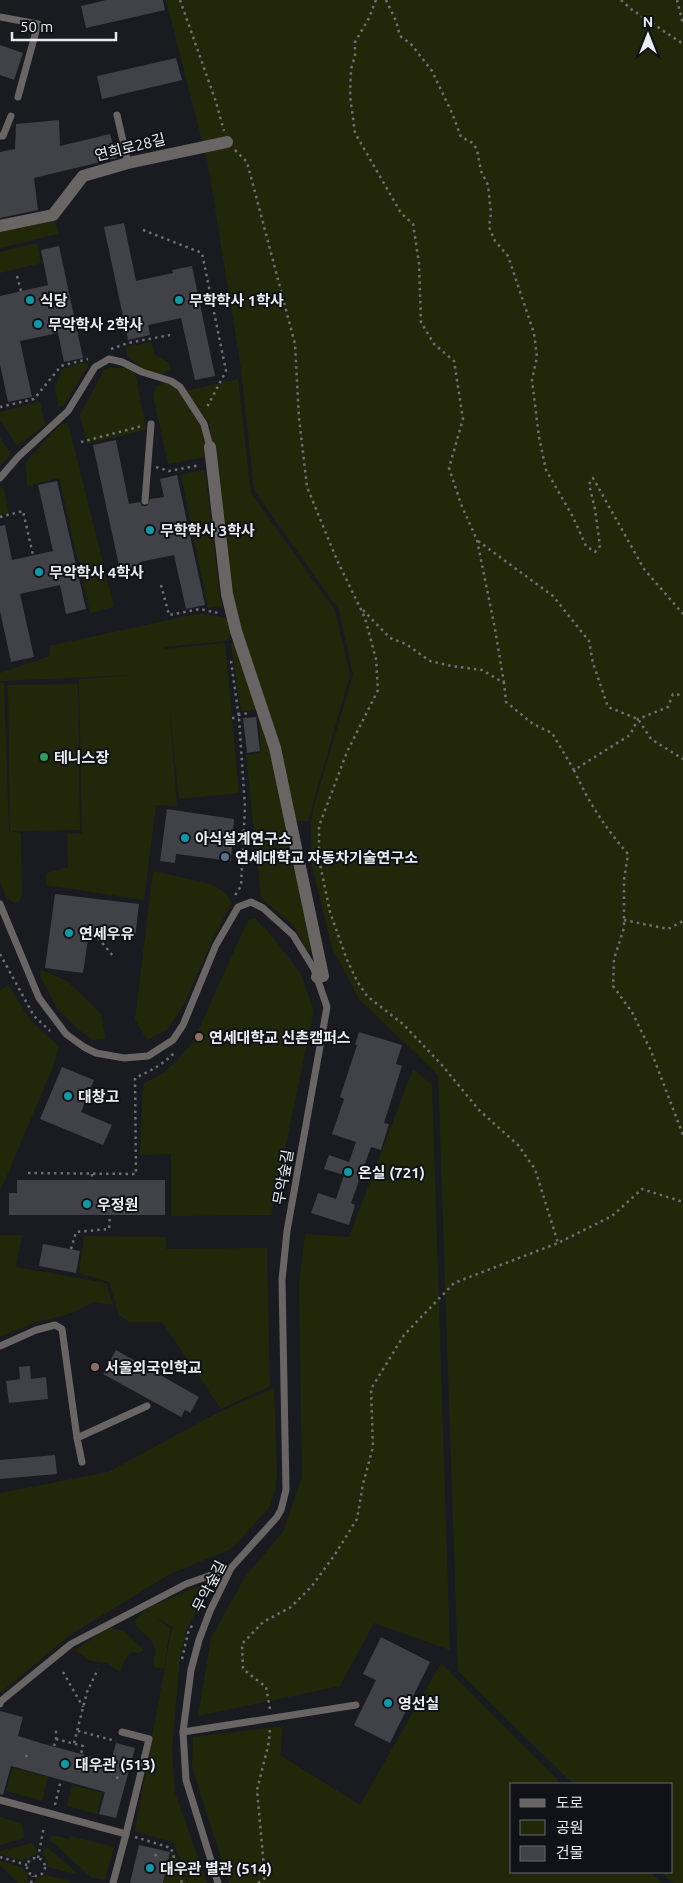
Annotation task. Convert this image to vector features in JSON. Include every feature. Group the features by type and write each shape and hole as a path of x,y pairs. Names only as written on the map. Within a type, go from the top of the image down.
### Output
{"street":[{"name":"연희로28길","path":"0,226 53,216 84,176 128,163 227,142"},
{"path":"210,447 227,594 232,616 275,748 323,976 317,977"}],"lane":[{"path":"0,17 38,24 18,97"},
{"path":"117,115 128,163"},
{"path":"0,136 2,136 10,116"},
{"path":"0,478 18,457 68,411 95,367 109,359 122,362 142,372 171,381 180,387 204,424 210,447"},
{"path":"145,501 151,424"},
{"name":"무악숲길","path":"0,904 39,998 66,1034 84,1047 109,1056 124,1058 148,1056 173,1040 183,1025 216,945 238,907 245,903 258,904 293,934 314,969 327,1007 287,1231 282,1280 286,1490 281,1510 277,1517 231,1568 210,1612 190,1670 183,1732 186,1780 218,1883"},
{"path":"0,1346 36,1330 55,1325 62,1329 82,1462"},
{"path":"78,1438 147,1406"},
{"path":"0,1704 1,1701 70,1644 186,1584 231,1568"},
{"path":"183,1732 356,1705"},
{"path":"113,1883 149,1739 122,1732"},
{"path":"0,1800 126,1834"}],"path":[{"path":"180,0 216,102 227,142 247,162 295,344 299,418 307,487 337,560 366,618 376,659 378,690 347,752 319,826 319,859 330,912 346,960 357,981 368,996 403,1024 441,1064 480,1110 518,1145 534,1168 558,1243"},
{"path":"376,0 370,18 355,42 350,96 355,133 401,213 414,224 421,322 434,344 454,360 463,419 449,468 461,504 477,540 495,629 506,702 533,724 552,733 574,770 587,798 604,825 628,854 624,880 624,928 614,959 613,986 632,1012 651,1050 683,1134"},
{"path":"386,0 396,21 400,36 410,44 432,71 461,137 472,143 477,150 481,170 488,184 491,213 489,227 495,241 508,256 534,332 537,357 532,380 539,437 546,470 573,517 586,546 595,552 600,546 595,509 588,484 593,478 644,569 683,614"},
{"path":"621,0 631,9 683,44"},
{"path":"677,0 683,24"},
{"path":"143,230 202,253 226,371 201,419"},
{"path":"17,276 21,291"},
{"path":"128,343 170,335"},
{"path":"0,408 34,399 61,366 85,360"},
{"path":"81,442 151,424"},
{"path":"169,470 211,463"},
{"path":"0,517 23,511 33,555"},
{"path":"477,540 553,596 589,641 593,662 608,708 638,719 651,739 683,759"},
{"path":"161,585 169,615 200,609 232,616"},
{"path":"360,607 390,638 406,644 430,661 482,670 504,683"},
{"path":"230,652 239,718 244,807 240,886 242,892"},
{"path":"574,770 630,735 638,719 668,707 673,694 683,695"},
{"path":"232,718 239,718"},
{"path":"234,897 240,886"},
{"path":"624,920 668,929 683,921"},
{"path":"94,933 113,956"},
{"path":"28,1173 136,1174 135,1078"},
{"path":"92,1174 92,1180"},
{"path":"258,1883 265,1878 257,1790 269,1742 271,1717 266,1687 243,1669 242,1644 263,1622 291,1607 312,1586 334,1556 357,1519 373,1447 372,1388 404,1335 454,1283 558,1243 612,1216 642,1189 683,1202"},
{"path":"71,1249 76,1232 109,1229 110,1215"},
{"path":"74,1744 87,1692 98,1669"},
{"path":"63,1672 83,1708"},
{"path":"54,1746 56,1728"},
{"path":"77,1730 115,1740"},
{"path":"56,1739 83,1746 81,1754"},
{"path":"117,1779 118,1774"},
{"path":"52,1813 61,1780"},
{"path":"38,1858 44,1826"},
{"path":"126,1834 171,1848 182,1883"},
{"path":"155,1854 159,1860"},
{"path":"0,1857 27,1865"},
{"path":"38,1858 44,1862 45,1868 40,1876 33,1876 28,1872 27,1865 31,1859 38,1858"},
{"path":"31,1883 33,1876"}],"green space":[{"path":"166,0 683,0 683,1883 673,1883 663,1873 673,1873 673,1783 572,1783 458,1671 438,1075 359,999 332,948 312,866 311,826 313,809 353,675 339,610 254,490 241,369 208,164"},
{"path":"54,218 58,234 0,248 0,228"},
{"path":"37,243 41,263 0,273 0,252"},
{"path":"151,342 154,354 168,362 170,369 163,374 147,371 127,356 126,347"},
{"path":"81,363 89,364 64,405 58,407 55,388 62,369"},
{"path":"111,367 135,372 146,430 87,444 80,415 104,370"},
{"path":"238,379 251,493 335,611 350,675 308,821 294,821 230,594 209,423 185,391"},
{"path":"166,383 182,395 195,415 204,437 206,457 168,464 153,395 157,386"},
{"path":"40,402 45,425 17,446 0,420 0,412"},
{"path":"68,423 114,607 90,613 59,478 27,486 26,462 61,424"},
{"path":"0,437 11,454 0,466"},
{"path":"205,470 220,597 223,606 208,608 181,475"},
{"path":"3,485 9,514 0,516 0,489"},
{"path":"201,613 229,619 233,631 226,641 164,647 164,649 225,643 239,793 179,799 169,703 177,806 156,805 144,900 46,885 46,873 68,867 67,834 82,833 79,679 135,675 0,681 0,673 50,656 49,646"},
{"path":"236,635 260,709 241,711 231,644"},
{"path":"0,683 4,683 9,831 21,833 22,894 19,901 15,903 6,897 0,880"},
{"name":"테니스장","path":"78,684 80,830 10,831 8,685"},
{"path":"259,714 273,750 313,948 308,951 293,925 261,898 246,755 261,753"},
{"path":"153,871 211,884 226,893 232,903 217,930 184,1004 167,1030 147,1040 135,1019"},
{"path":"255,918 300,972 314,1011 271,1215 171,1216 171,1154 140,1155 143,1084 163,1073 178,1060 194,1040 248,920"},
{"path":"41,965 42,970 67,981 101,1014 106,1039 93,1040 58,1010 40,976"},
{"path":"8,985 30,1020 59,1047 54,1064 0,1192 0,990"},
{"path":"413,1069 432,1085 450,1650 374,1623 340,1686 198,1716 211,1638 245,1577 283,1532 302,1477 299,1285 305,1234 349,1237"},
{"path":"0,1235 22,1235 16,1267 106,1283 113,1305 95,1302 66,1315 36,1322 0,1337"},
{"path":"84,1236 166,1237 166,1249 267,1248 270,1386 221,1409 162,1322 129,1322 119,1315 109,1282 79,1273"},
{"path":"274,1388 277,1475 275,1490 269,1508 231,1549 170,1574 70,1635 0,1693 0,1493 108,1472 221,1411"},
{"path":"206,1583 208,1587 186,1631 180,1657 172,1750 175,1793 207,1883 188,1883 174,1843 135,1831 172,1627 153,1616 170,1628 164,1669 154,1667 153,1658 156,1654 153,1642 136,1626 135,1619 145,1610 149,1613 146,1609"},
{"path":"112,1628 125,1632 143,1649 143,1651 138,1653 131,1652 124,1661 121,1673 107,1663 90,1661 75,1650 107,1629"},
{"path":"441,1663 561,1783 510,1783 510,1873 651,1873 662,1883 229,1883 192,1767 193,1737 283,1726 280,1755 360,1805"},
{"path":"13,1768 48,1777 42,1801 6,1791"},
{"path":"72,1785 102,1793 97,1814 67,1806"},
{"path":"0,1817 20,1823 23,1828 24,1838 0,1845"},
{"path":"52,1835 69,1839 70,1836 114,1847 105,1880 91,1877 50,1840"},
{"path":"32,1843 37,1849 36,1854 23,1861 0,1854 0,1851"},
{"path":"48,1848 77,1873 48,1867 47,1860 43,1855 44,1849"},
{"path":"171,1853 176,1854 187,1883 164,1883"},
{"path":"0,1861 22,1867 27,1874 28,1883 18,1883 0,1865"},
{"path":"45,1875 71,1881 69,1883 35,1883 36,1879"}],"building":[{"path":"106,0 163,0 165,10 86,28 81,6"},
{"path":"0,45 23,53 14,80 0,75"},
{"path":"176,58 182,80 102,99 97,76"},
{"path":"59,120 60,146 110,134 117,158 34,178 38,210 0,218 0,152 15,149 16,124"},
{"name":"무학학사 1학사","path":"124,223 136,281 173,273 172,270 192,266 215,376 195,380 181,318 148,325 150,335 128,340 104,227"},
{"name":"무악학사 2학사","path":"59,246 83,358 64,362 58,333 20,341 32,397 8,402 0,364 0,296 48,285 41,250"},
{"name":"무학학사 3학사","path":"116,440 129,504 140,502 142,506 147,506 150,499 164,497 160,479 177,475 205,605 186,609 174,555 140,562 142,570 121,575 93,445"},
{"name":"무악학사 4학사","path":"57,481 86,609 66,614 60,585 20,594 34,657 11,662 0,611 0,526 5,525 12,560 53,551 38,485"},
{"path":"256,717 260,751 247,753 243,718"},
{"name":"아식설계연구소","path":"167,809 234,819 231,861 176,854 175,863 160,861"},
{"name":"연세우유","path":"55,894 139,904 135,938 89,932 83,973 45,968"},
{"path":"359,1032 402,1045 396,1064 402,1066 384,1123 389,1124 381,1150 371,1147 351,1203 355,1205 349,1225 311,1213 318,1193 336,1199 344,1175 324,1169 329,1155 349,1162 356,1142 332,1134 344,1099 340,1097 357,1045 355,1045"},
{"name":"대창고","path":"62,1067 94,1080 81,1112 112,1125 103,1145 40,1119"},
{"name":"우정원","path":"17,1180 165,1180 165,1215 9,1215 9,1193 17,1193"},
{"path":"43,1244 80,1251 76,1273 39,1266"},
{"path":"116,1350 199,1397 190,1413 185,1410 181,1417 103,1374"},
{"path":"30,1366 31,1379 46,1377 48,1399 9,1403 6,1381 20,1379 19,1367"},
{"path":"55,1455 57,1474 0,1479 0,1460"},
{"name":"영선실","path":"381,1637 430,1662 390,1743 354,1725 376,1680 363,1674"},
{"name":"대우관 (513)","path":"0,1711 23,1717 18,1736 44,1744 111,1762 116,1743 135,1748 116,1818 99,1814 105,1792 11,1766 3,1795 0,1794"},
{"name":"대우관 별관 (514)","path":"139,1845 170,1852 163,1883 130,1883"}],"place":[{"name":"식당","path":"30,300"},
{"name":"무학학사 1학사","path":"179,300"},
{"name":"무악학사 2학사","path":"38,324"},
{"name":"무학학사 3학사","path":"150,530"},
{"name":"무악학사 4학사","path":"39,572"},
{"name":"테니스장","path":"44,757"},
{"name":"아식설계연구소","path":"185,838"},
{"name":"연세대학교 자동차기술연구소","path":"225,857"},
{"name":"연세우유","path":"69,933"},
{"name":"연세대학교 신촌캠퍼스","path":"199,1037"},
{"name":"대창고","path":"68,1096"},
{"name":"온실 (721)","path":"348,1172"},
{"name":"우정원","path":"87,1204"},
{"name":"서울외국인학교","path":"95,1367"},
{"name":"영선실","path":"388,1703"},
{"name":"대우관 (513)","path":"65,1764"},
{"name":"대우관 별관 (514)","path":"150,1868"}]}
